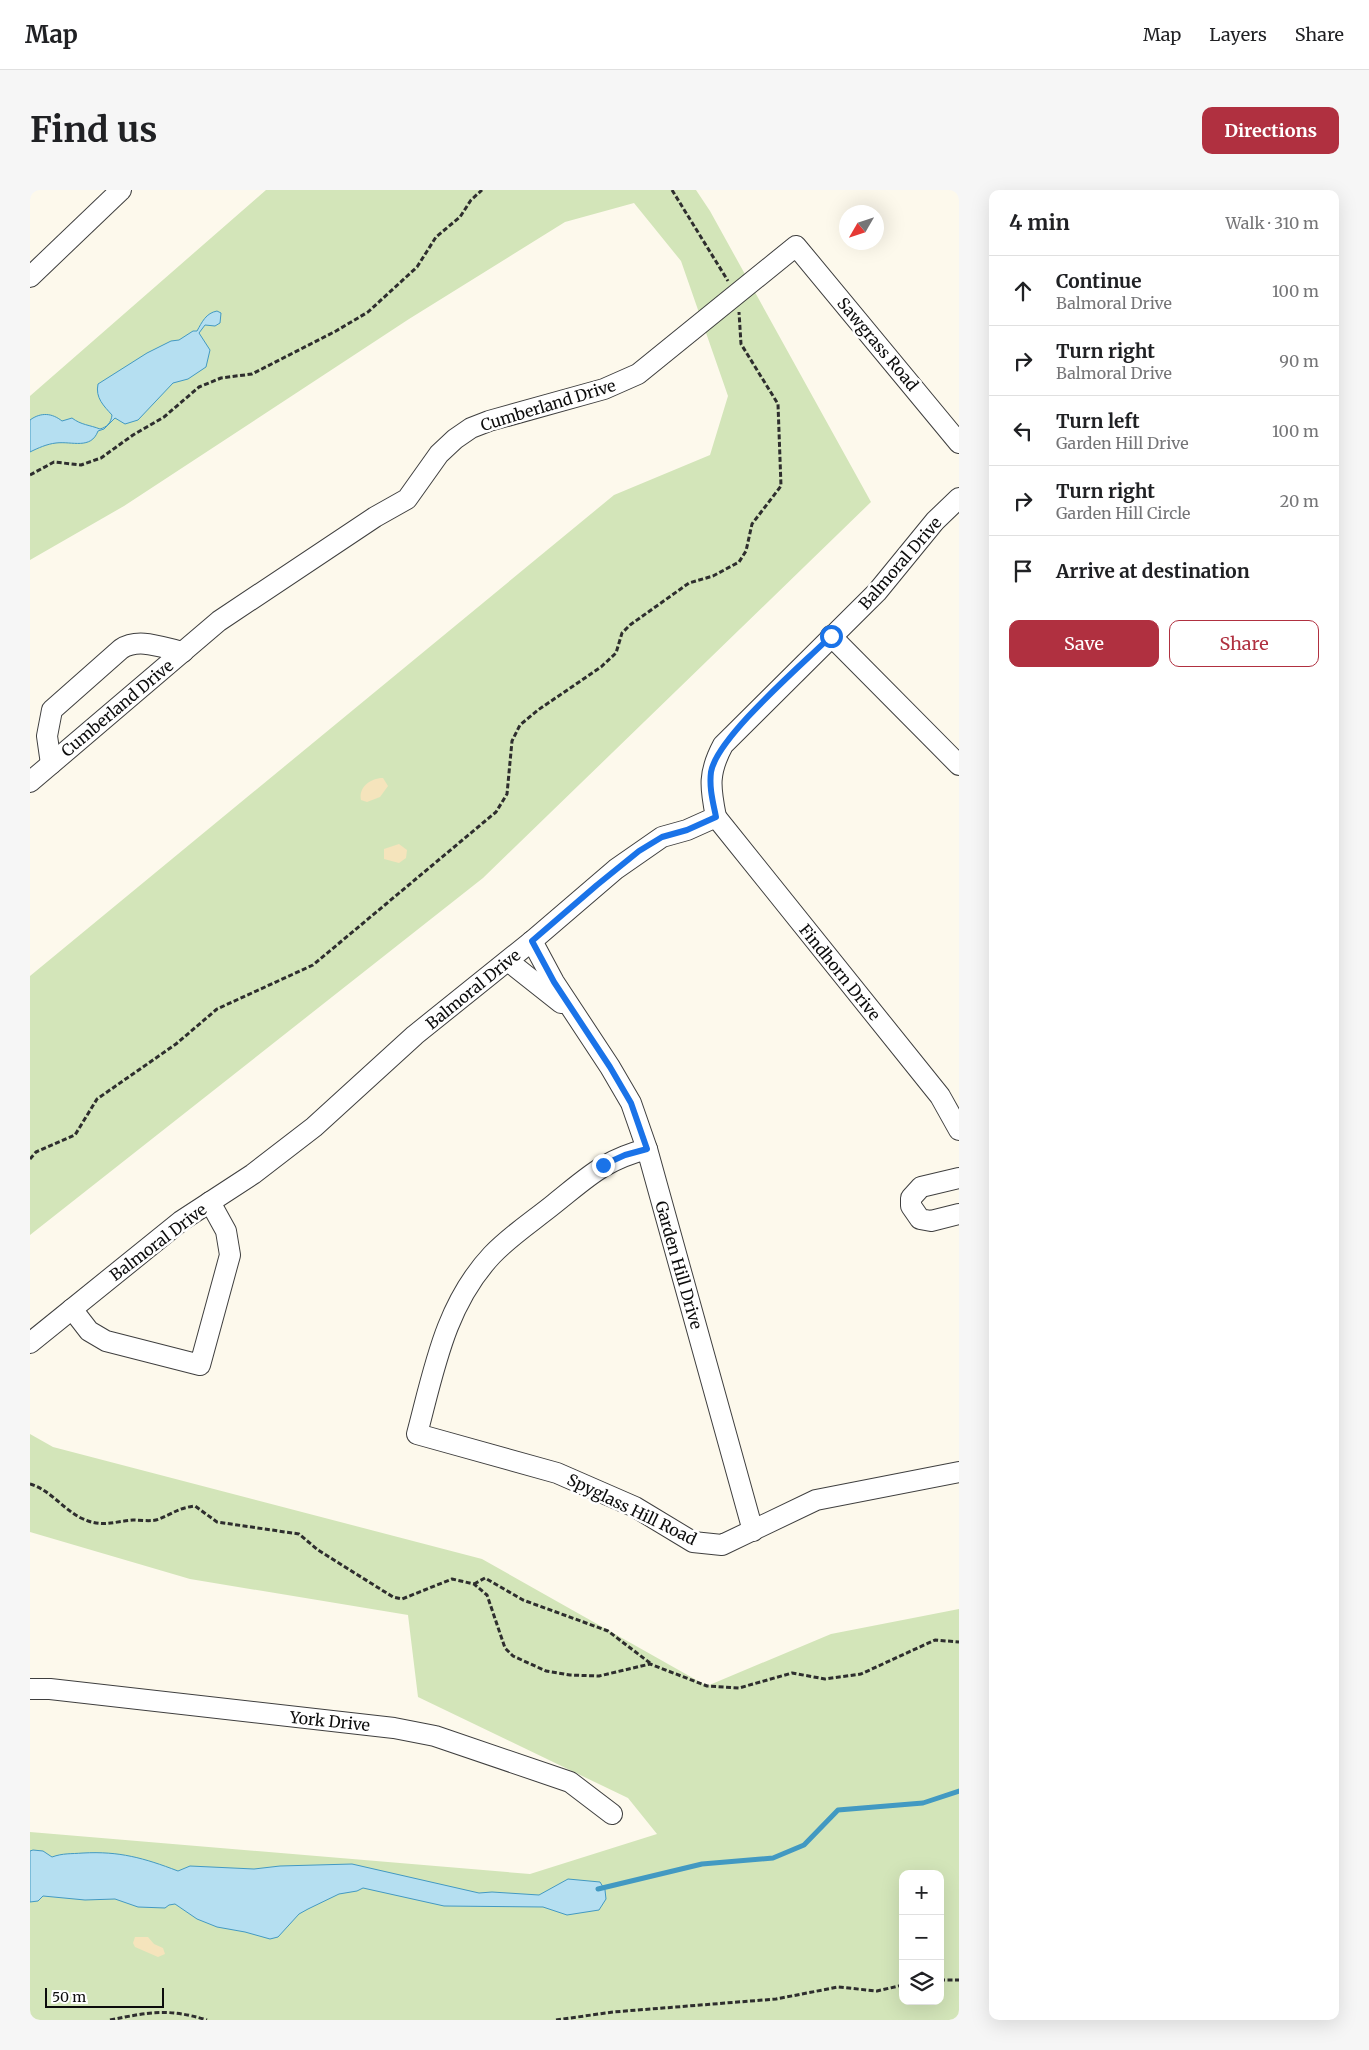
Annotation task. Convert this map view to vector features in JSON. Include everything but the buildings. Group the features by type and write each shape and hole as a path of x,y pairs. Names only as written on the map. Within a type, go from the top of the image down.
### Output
{"street":[{"path":"30,277 121,190"},
{"name":"Cumberland Drive","path":"30,782 219,620 375,517 407,499 439,454 471,428 489,421 624,382 653,364 796,246"},
{"name":"Sawgrass Road","path":"796,246 959,443"},
{"name":"Balmoral Drive","path":"30,1343 181,1221 287,1149 415,1035 508,961 639,851 662,837 687,830 716,817 710,788 711,771 723,745 831,636 878,592 935,521 959,498"},
{"path":"831,636 959,765"},
{"name":"Cumberland Drive","path":"51,764 48,736 52,710 86,678 121,649 133,644 142,643 183,652"},
{"name":"Findhorn Drive","path":"716,817 940,1096 959,1130"},
{"name":"Garden Hill Drive","path":"532,941 554,982 610,1067 631,1103 647,1149 753,1531"},
{"name":"Garden Hill Drive","path":"508,961 573,1012"},
{"name":"Spyglass Hill Road","path":"647,1149 625,1155 603,1165 512,1238 478,1271 465,1289 447,1326 417,1434 566,1477 634,1507 694,1542 722,1545 816,1500 959,1472"},
{"path":"959,1178 921,1187 911,1198 910,1206 920,1219 931,1221 959,1214"},
{"path":"72,1309 89,1331 106,1341 200,1366 230,1255 226,1231 210,1202"},
{"name":"York Drive","path":"30,1689 421,1733 570,1782 612,1814"}],"path":[{"path":"30,475 54,462 81,465 101,458 133,435 164,417 199,387 220,378 252,374 278,358 336,331 368,312 417,267 436,237 460,218 471,200 482,190"},
{"path":"30,1159 36,1152 75,1135 97,1099 176,1044 217,1009 313,965 496,812 507,794 512,741 520,725 538,710 602,667 616,653 622,634 630,625 689,583 713,576 739,562 746,551 752,524 781,486 778,404 741,344 737,295 672,190"},
{"path":"30,1484 38,1486 70,1512 93,1524 110,1524 132,1520 157,1520 178,1508 194,1506 216,1522 299,1534 318,1550 393,1597 402,1599 452,1579 474,1584 487,1594 505,1648 513,1656 546,1671 570,1675 599,1676 650,1664"},
{"path":"474,1584 485,1578 522,1600 608,1631 650,1664 707,1686 738,1688 792,1673 825,1678 861,1674 935,1640 959,1642"},
{"path":"944,1980 959,1980"},
{"path":"556,2020 613,2012 776,1999 838,1987 877,1991 899,1986"},
{"path":"110,2020 149,2012 180,2012 207,2020"}],"green space":[{"path":"266,190 696,190 710,211 871,502 483,878 30,1235 30,976 614,495 710,455 728,396 681,261 634,203 565,222 409,319 124,506 30,560 30,396"},
{"path":"30,1434 53,1447 482,1559 707,1686 831,1634 959,1609 959,2020 30,2020 30,1832 530,1874 657,1834 628,1798 418,1697 408,1615 190,1579 30,1532"}],"sand":[{"path":"378,778 383,778 388,786 380,797 367,802 361,800 361,792 366,784"},
{"path":"399,844 407,850 406,858 399,863 384,859 384,849"},
{"path":"135,1937 148,1937 154,1944 163,1948 165,1954 158,1957 135,1947 133,1943"}],"water":[{"path":"217,311 221,313 220,323 215,326 205,325 199,333 210,350 206,367 188,379 173,383 138,420 125,424 115,418 104,429 98,431 91,441 86,443 53,444 30,452 30,420 46,414 62,421 72,418 82,424 100,429 105,427 110,422 112,415 99,398 98,384 147,353 171,341 179,340 193,331 197,331 207,316"},
{"path":"30,1851 43,1851 52,1857 63,1854 83,1853 120,1854 154,1862 178,1871 190,1866 254,1869 280,1866 352,1864 479,1893 539,1895 568,1879 600,1882 605,1890 606,1899 599,1910 567,1915 543,1907 444,1906 363,1888 339,1894 308,1909 299,1914 278,1937 270,1939 217,1927 197,1919 175,1904 165,1908 138,1907 115,1899 85,1900 43,1896 38,1901 30,1902"}],"waterway":[{"path":"598,1889 702,1864 773,1858 804,1845 838,1810 923,1803 959,1791"}],"route":[{"path":"603,1165 625,1155 647,1149 631,1103 610,1067 554,982 532,941 639,851 662,837 687,830 716,817 710,788 711,771 723,745 831,636"}]}
